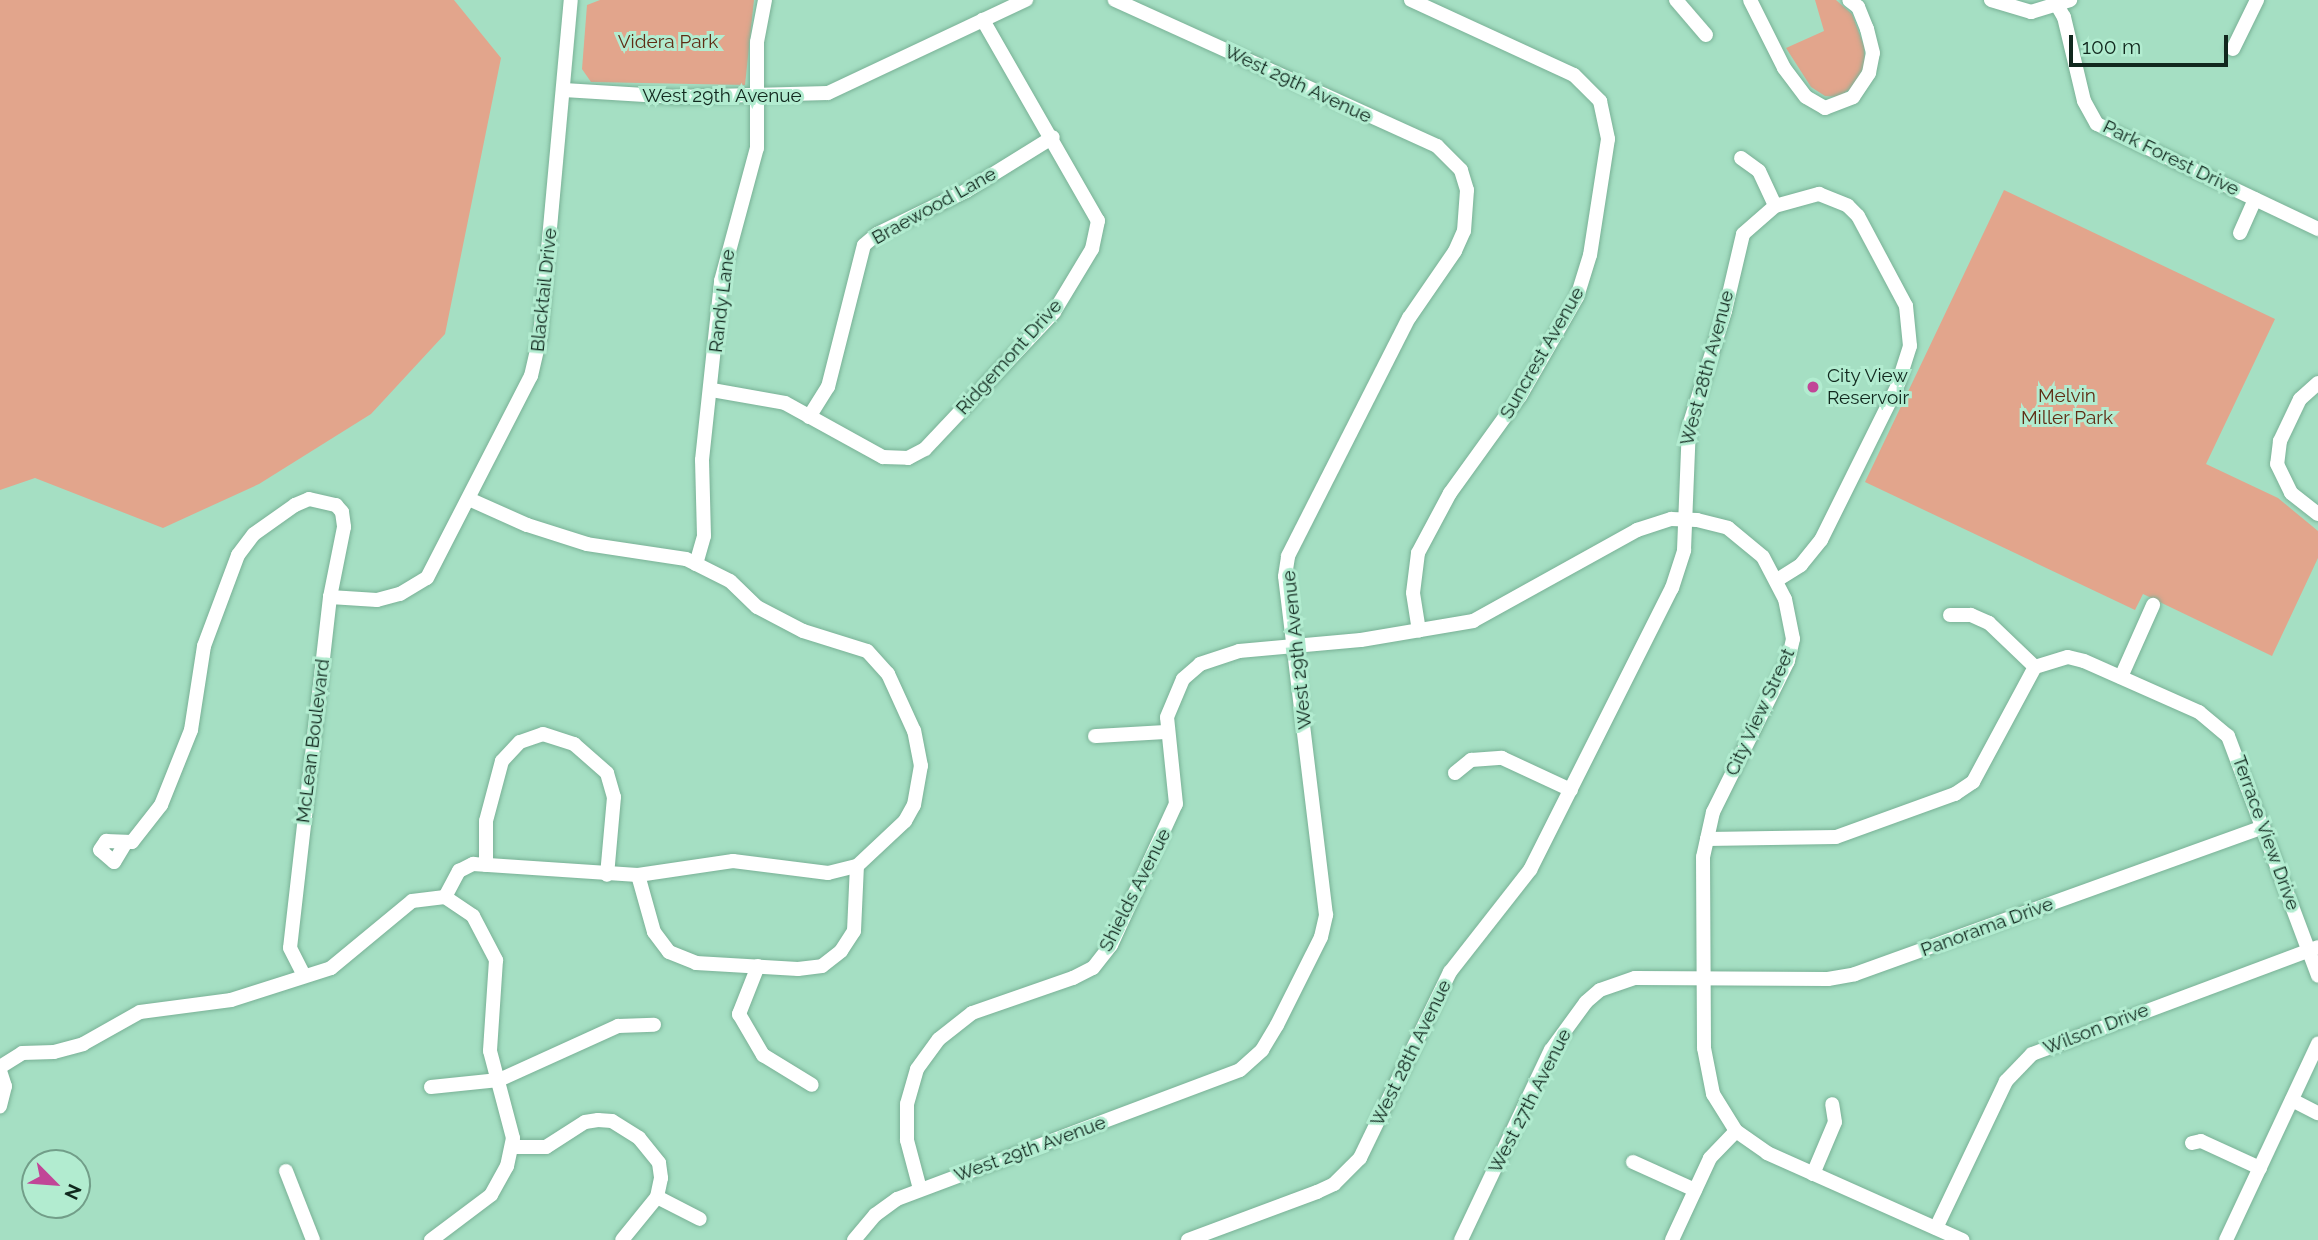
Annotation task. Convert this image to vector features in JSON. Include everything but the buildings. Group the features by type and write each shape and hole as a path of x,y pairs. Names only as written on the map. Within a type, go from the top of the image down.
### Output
{"street":[{"name":"Blacktail Drive","path":"330,597 377,600 400,594 427,578 471,500 536,361 571,0"},
{"name":"Randy Lane","path":"696,564 704,536 701,473 723,268 756,155 758,33 765,0"},
{"name":"West 29th Avenue","path":"564,90 636,96 757,97 803,97 840,90 1026,0"},
{"name":"West 29th Avenue","path":"854,1240 875,1215 920,1189 1214,1082 1240,1070 1262,1050 1321,937 1326,915 1284,576 1288,556 1403,328 1454,251 1464,231 1467,190 1461,170 1437,146 1115,0"},
{"name":"Suncrest Avenue","path":"1410,0 1582,81 1600,101 1608,139 1590,255 1577,297 1520,396 1450,493 1418,553 1413,593 1419,631"},
{"path":"1676,0 1706,35"},
{"path":"1750,0 1784,68 1806,96 1825,108 1853,97 1869,73 1873,53 1867,29 1858,7 1849,0"},
{"path":"1991,0 2031,12 2061,2"},
{"path":"2233,49 2256,0"},
{"name":"Park Forest Drive","path":"2061,2 2084,101 2097,124 2318,229"},
{"name":"Ridgemont Drive","path":"712,390 785,402 883,457 915,456 1054,312 1095,243 1098,221 1053,137 983,20"},
{"name":"Braewood Lane","path":"809,417 826,392 864,245 877,234 966,191 1053,137"},
{"path":"1741,158 1759,171 1775,206 1819,194 1848,206 1858,216 1906,306 1910,345 1897,387 1821,540 1801,565 1777,580"},
{"path":"2239,233 2255,200"},
{"name":"West 28th Avenue","path":"1188,1240 1334,1184 1360,1158 1450,972 1517,891 1672,589 1684,550 1689,426 1726,311 1736,249 1754,220 1775,206"},
{"path":"2318,383 2300,399 2280,441 2277,464 2291,493 2318,514"},
{"name":"McLean Boulevard","path":"125,844 141,833 161,805 191,730 204,646 238,555 254,534 295,505 309,499 336,505 342,512 344,527 330,597 289,948 304,976"},
{"path":"444,897 459,871 486,865 638,876 733,861 828,873 857,866 894,836 914,805 918,787 918,746 888,674 867,651 803,631 757,607 730,580 696,564 649,550 587,544 527,525 471,500"},
{"name":"City View Street","path":"1361,640 1473,621 1637,530 1671,519 1714,523 1741,536 1763,557 1777,580 1792,619 1788,660 1713,812 1707,839 1703,978 1705,1069 1722,1114 1736,1131 1767,1153 1962,1240"},
{"path":"2121,677 2154,605"},
{"path":"1707,839 1836,837 1955,794 1973,782 1985,766 2035,667 1989,623 1971,615 1950,615"},
{"name":"Shields Avenue","path":"920,1189 907,1140 907,1104 917,1069 939,1039 972,1013 1073,978 1093,968 1111,945 1176,804 1167,732 1172,698 1183,679 1200,664 1239,652 1361,640"},
{"name":"Terrace View Drive","path":"2035,667 2068,657 2199,712 2228,736 2313,948 2318,976"},
{"path":"1095,736 1167,732"},
{"path":"486,865 486,821 502,761 520,742 543,734 574,744 607,773 614,797 607,875"},
{"path":"1455,773 1471,760 1502,758 1571,790"},
{"name":"Panorama Drive","path":"1703,978 1828,979 1855,974 2263,827"},
{"path":"638,876 653,932 669,952 696,963 798,970 822,966 841,951 854,931 857,866"},
{"path":"0,1106 5,1086 0,1069 22,1053 59,1052 83,1044 151,1009 213,1004 343,962 412,901 444,897 473,916 496,960 490,1037 512,1126 512,1147 491,1195 431,1240"},
{"name":"Wilson Drive","path":"1936,1228 2006,1081 2032,1054 2313,948"},
{"path":"758,967 743,999 742,1021 763,1055 812,1085"},
{"name":"West 27th Avenue","path":"1461,1240 1551,1051 1586,1002 1600,990 1625,980 1703,978"},
{"path":"431,1087 499,1080 618,1026 654,1025"},
{"path":"2226,1240 2318,1044"},
{"path":"2292,1100 2318,1113"},
{"path":"1813,1174 1835,1122 1832,1104"},
{"path":"512,1147 546,1147 585,1122 612,1121 639,1138 659,1163 657,1197 622,1240"},
{"path":"1672,1240 1710,1158 1736,1131"},
{"path":"2192,1143 2201,1141 2260,1168"},
{"path":"1633,1162 1695,1190"},
{"path":"286,1171 313,1240"},
{"path":"657,1197 700,1219"}],"green space":[{"path":"0,0 454,0 501,58 445,334 371,414 259,484 163,528 35,478 0,490"},
{"name":"Videra Park","path":"600,0 754,0 745,85 591,82 582,69 587,5"},
{"path":"1815,0 1836,0 1852,14 1864,46 1865,64 1855,85 1839,97 1825,96 1811,87 1786,48 1824,31"},
{"name":"Melvin Miller Park","path":"2004,190 2275,319 2206,464 2278,498 2318,531 2318,558 2272,656 2143,594 2135,610 1865,482"}],"place":[{"name":"City View Reservoir","path":"1813,387"}]}
